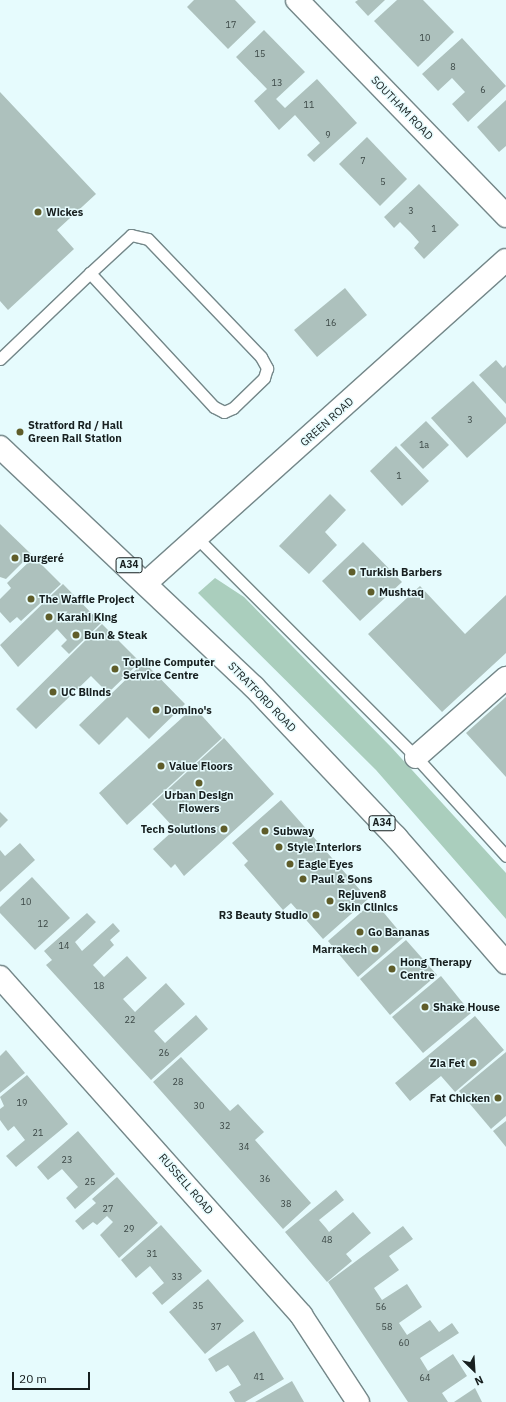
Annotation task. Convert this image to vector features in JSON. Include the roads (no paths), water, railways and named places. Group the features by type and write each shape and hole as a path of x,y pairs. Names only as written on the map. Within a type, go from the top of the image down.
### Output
{"main road":[{"name":"SOUTHAM ROAD","path":"297,0 506,216"},
{"name":"GREEN ROAD","path":"147,582 198,539 506,260"},
{"name":"STRATFORD ROAD","path":"0,447 147,582 254,687 396,837 506,963"},
{"path":"416,757 506,678"},
{"name":"RUSSELL ROAD","path":"0,977 301,1315 358,1402"}],"lane":[{"path":"0,359 131,235 148,239 261,357 267,368 264,378 233,408 224,412 214,407 90,274"},
{"path":"198,539 416,757 506,856"}],"place":[{"name":"Wickes","path":"38,212"},
{"name":"Stratford Rd / Hall Green Rail Station","path":"20,432"},
{"name":"Burgeré","path":"15,558"},
{"name":"Turkish Barbers","path":"352,572"},
{"name":"Mushtaq","path":"371,592"},
{"name":"The Waffle Project","path":"31,599"},
{"name":"Karahi King","path":"49,617"},
{"name":"Bun & Steak","path":"76,635"},
{"name":"Topline Computer Service Centre","path":"115,669"},
{"name":"UC Blinds","path":"53,692"},
{"name":"Domino's","path":"156,710"},
{"name":"Value Floors","path":"161,766"},
{"name":"Urban Design Flowers","path":"199,783"},
{"name":"Tech Solutions","path":"224,829"},
{"name":"Subway","path":"265,831"},
{"name":"Style Interiors","path":"279,847"},
{"name":"Eagle Eyes","path":"290,864"},
{"name":"Paul & Sons","path":"303,879"},
{"name":"Rejuven8 Skin Clinics","path":"330,901"},
{"name":"R3 Beauty Studio","path":"316,915"},
{"name":"Go Bananas","path":"360,932"},
{"name":"Marrakech","path":"375,949"},
{"name":"Hong Therapy Centre","path":"392,969"},
{"name":"Shake House","path":"425,1007"},
{"name":"Zia Fet","path":"473,1063"},
{"name":"Fat Chicken","path":"498,1098"}]}
